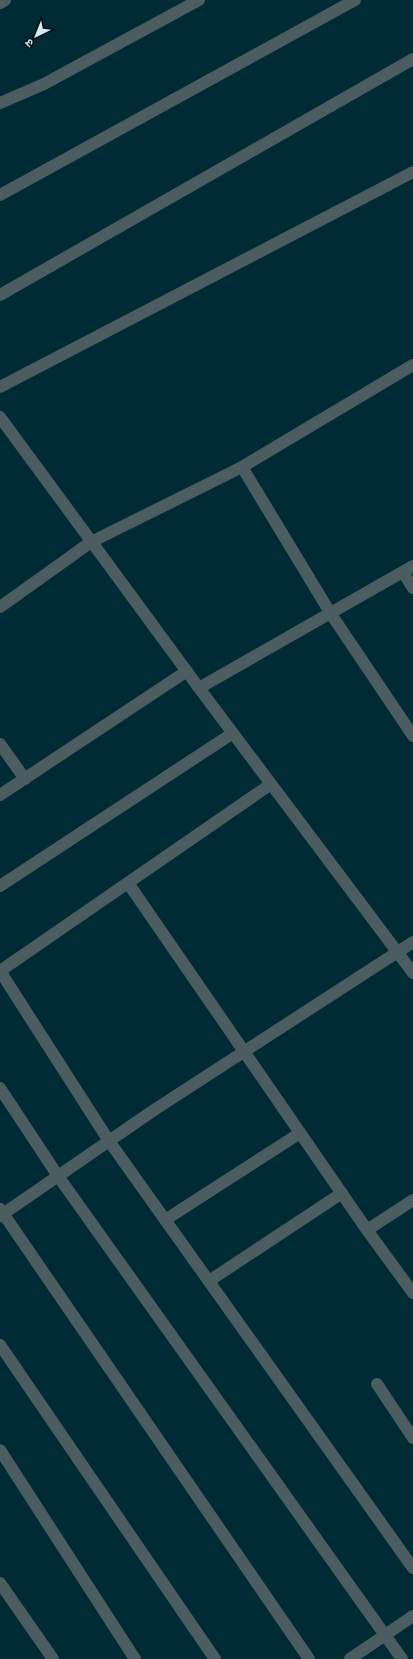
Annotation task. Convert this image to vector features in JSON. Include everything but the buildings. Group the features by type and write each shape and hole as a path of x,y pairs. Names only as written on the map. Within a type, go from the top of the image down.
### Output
{"street":[{"path":"0,3 5,0"},
{"path":"0,102 44,84 199,0"},
{"path":"0,195 355,0"},
{"path":"0,295 413,59"},
{"path":"0,387 413,172"},
{"path":"0,607 91,542 242,467 413,365"},
{"path":"0,417 199,688 413,973"},
{"path":"242,467 331,614 413,736"},
{"path":"199,688 408,569 413,588"},
{"path":"0,795 187,671"},
{"path":"0,886 233,733"},
{"path":"0,744 25,779"},
{"path":"271,784 0,971 108,1141 413,1568"},
{"path":"128,883 367,1230 413,1293"},
{"path":"309,1659 1,1213 244,1051 413,942"},
{"path":"0,1088 58,1176 402,1659"},
{"path":"165,1220 300,1133"},
{"path":"209,1281 342,1193"},
{"path":"367,1230 413,1200"},
{"path":"0,1345 215,1659"},
{"path":"378,1384 413,1438"},
{"path":"0,1450 135,1659"},
{"path":"0,1583 53,1659"},
{"path":"350,1659 413,1616"}]}
